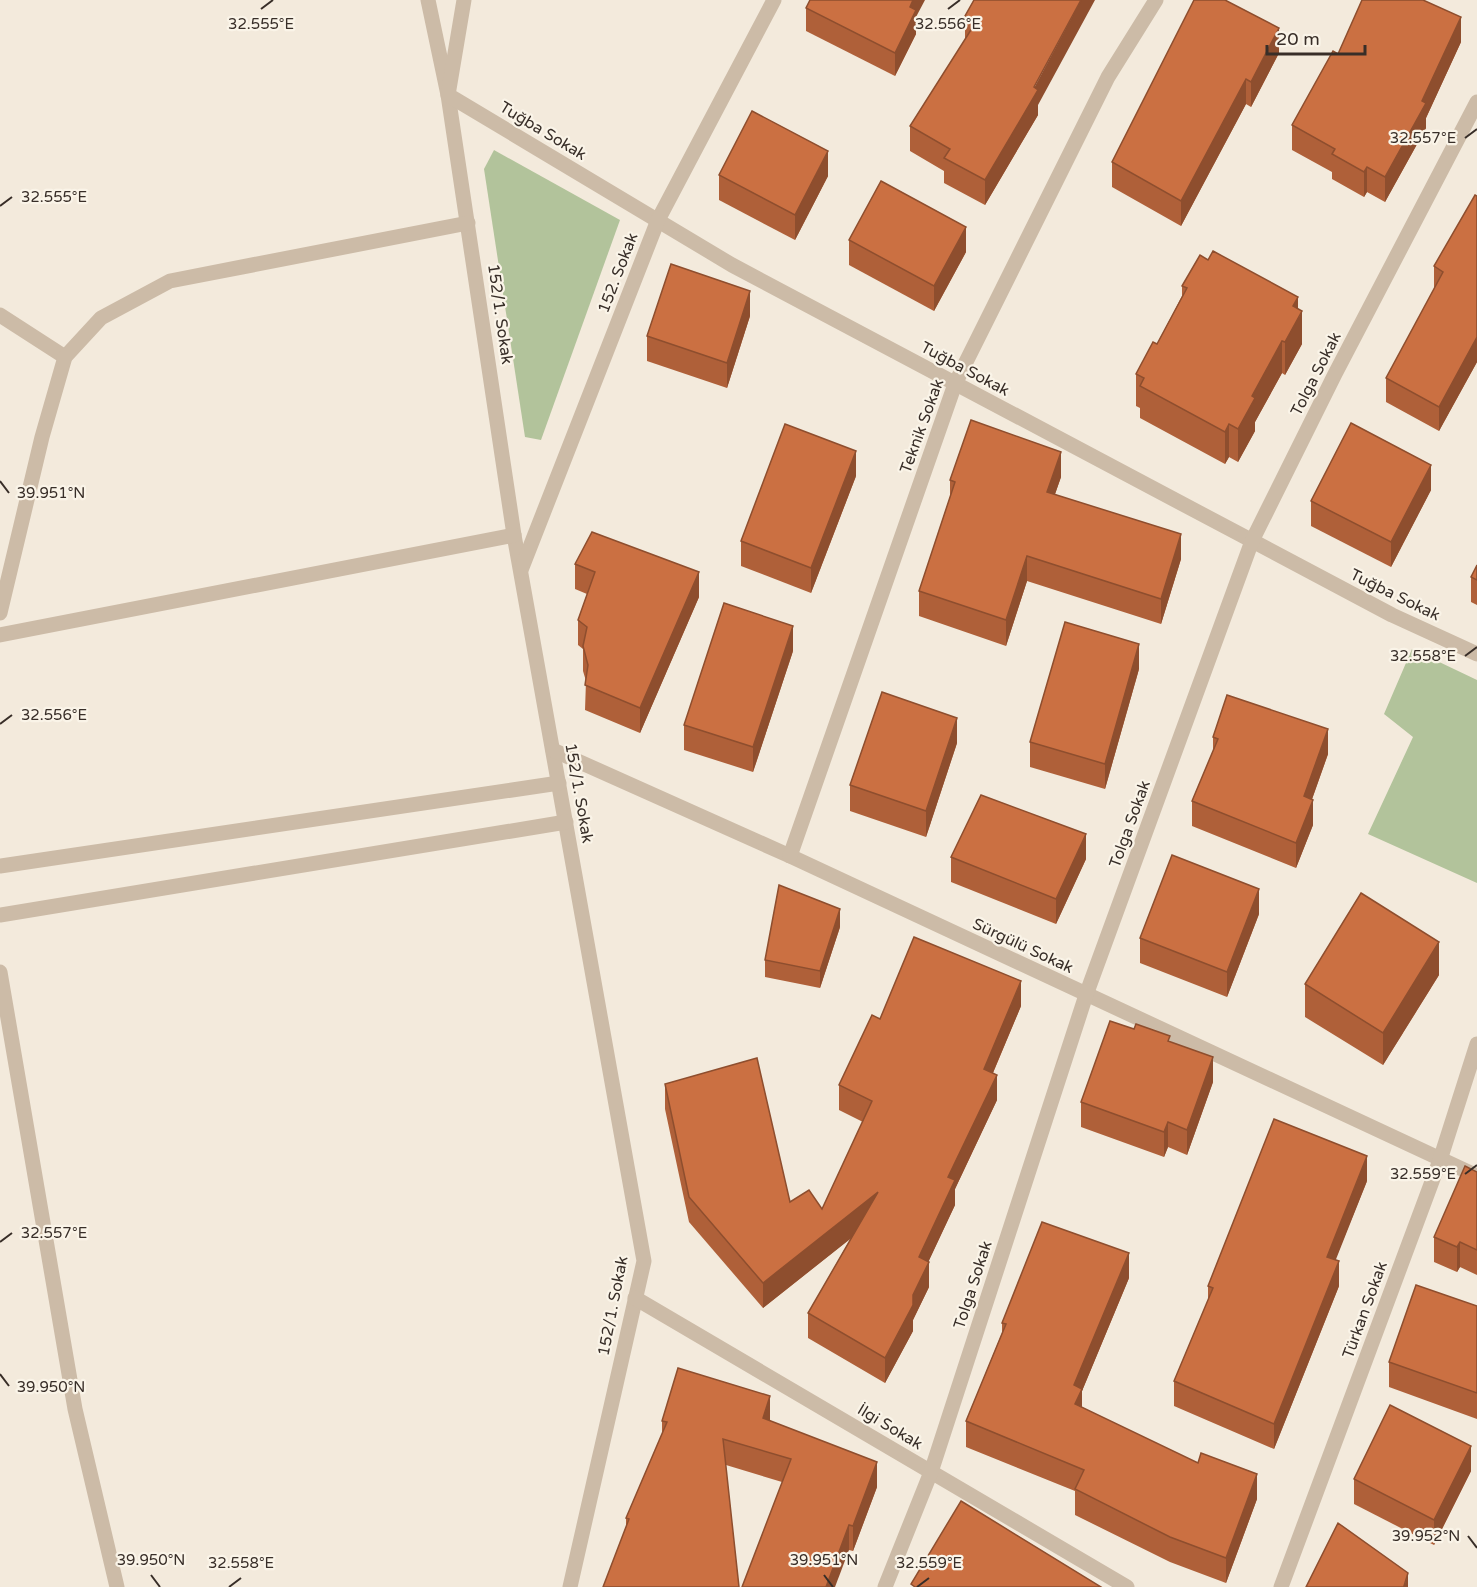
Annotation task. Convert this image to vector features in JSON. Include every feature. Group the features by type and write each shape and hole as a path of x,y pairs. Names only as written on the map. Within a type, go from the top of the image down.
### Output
{"street":[{"name":"152/1. Sokak","path":"428,0 448,95 514,535 644,1261 570,1587"},
{"path":"448,95 464,0"},
{"name":"152. Sokak","path":"521,570 658,220 774,0"},
{"name":"Teknik Sokak","path":"790,856 955,384 1108,77 1156,0"},
{"name":"Tuğba Sokak","path":"448,95 732,265 1252,542 1392,615 1477,654"},
{"name":"Tolga Sokak","path":"885,1587 931,1472 1086,995 1252,542 1335,374 1477,102"},
{"path":"0,613 42,437 65,357 101,318 170,281 468,223"},
{"path":"0,315 65,357"},
{"path":"0,635 514,535"},
{"name":"Sürgülü Sokak","path":"553,750 790,856 1477,1176"},
{"path":"0,866 559,783"},
{"path":"0,915 566,822"},
{"path":"0,972 75,1409 117,1587"},
{"name":"Türkan Sokak","path":"1281,1587 1440,1160 1477,1044"},
{"name":"İlgi Sokak","path":"635,1298 1127,1587"}],"green space":[{"path":"494,150 620,220 541,440 525,437 484,169"},
{"path":"1412,649 1477,680 1477,883 1368,834 1413,737 1384,714"}],"building":[{"path":"810,0 913,0 910,7 916,10 895,53 806,8"},
{"path":"974,0 1081,0 1034,87 1038,90 985,180 944,158 950,149 910,126 976,22 965,16"},
{"path":"1194,0 1225,0 1279,28 1251,82 1246,79 1181,201 1112,162"},
{"path":"1362,0 1423,0 1461,17 1422,101 1426,103 1385,177 1367,167 1364,172 1332,154 1335,149 1292,125 1333,51 1338,54"},
{"path":"752,111 828,151 795,215 719,175"},
{"path":"881,181 966,227 934,286 849,240"},
{"path":"1475,195 1477,196 1477,337 1439,407 1386,378 1443,272 1434,266"},
{"path":"1213,251 1298,297 1293,306 1302,311 1285,342 1282,341 1252,396 1255,398 1238,429 1229,424 1225,432 1140,386 1144,378 1136,374 1153,342 1157,344 1187,288 1182,286 1200,255 1208,260"},
{"path":"671,264 750,291 727,363 647,336"},
{"path":"971,420 1061,452 1047,492 1181,534 1161,599 1027,556 1006,620 919,591 955,482 950,480"},
{"path":"1351,423 1431,465 1391,542 1311,501"},
{"path":"785,424 856,451 811,568 741,541"},
{"path":"592,532 699,572 640,708 585,685 588,665 583,646 587,627 578,620 595,572 575,564"},
{"path":"1477,565 1477,580 1471,577"},
{"path":"724,603 793,626 753,747 684,725"},
{"path":"1065,622 1139,644 1105,764 1030,742"},
{"path":"882,692 957,718 926,811 850,785"},
{"path":"1227,695 1328,729 1304,796 1313,800 1296,843 1192,801 1218,739 1213,737"},
{"path":"981,795 1086,834 1056,899 951,857"},
{"path":"1172,855 1259,889 1227,972 1140,938"},
{"path":"779,885 840,909 820,971 765,960"},
{"path":"1361,893 1439,942 1383,1033 1305,984"},
{"path":"914,937 1021,981 984,1069 997,1075 948,1177 955,1180 919,1257 929,1262 913,1295 913,1305 885,1358 808,1313 878,1192 763,1283 689,1197 665,1084 757,1058 790,1202 809,1190 822,1209 872,1101 839,1085 872,1015 880,1019"},
{"path":"1110,1021 1134,1029 1136,1024 1170,1036 1168,1041 1213,1057 1187,1130 1168,1122 1164,1132 1081,1102"},
{"path":"1274,1119 1367,1156 1327,1257 1339,1261 1274,1424 1174,1381 1213,1288 1208,1286"},
{"path":"1465,1166 1477,1172 1477,1250 1460,1242 1457,1247 1434,1237"},
{"path":"1042,1222 1129,1253 1074,1385 1082,1389 1075,1404 1198,1463 1201,1453 1257,1474 1226,1558 1170,1537 1075,1489 1084,1470 966,1421 1006,1324 1002,1323"},
{"path":"1416,1285 1477,1306 1477,1393 1389,1362"},
{"path":"678,1368 770,1396 763,1418 877,1462 853,1526 849,1525 826,1587 742,1587 791,1459 723,1439 739,1587 603,1587 629,1519 626,1518 667,1422 662,1421"},
{"path":"1390,1405 1471,1446 1434,1520 1354,1479"},
{"path":"961,1501 1101,1587 915,1587 911,1584"},
{"path":"1338,1523 1408,1573 1404,1586 1407,1587 1306,1587"}]}
